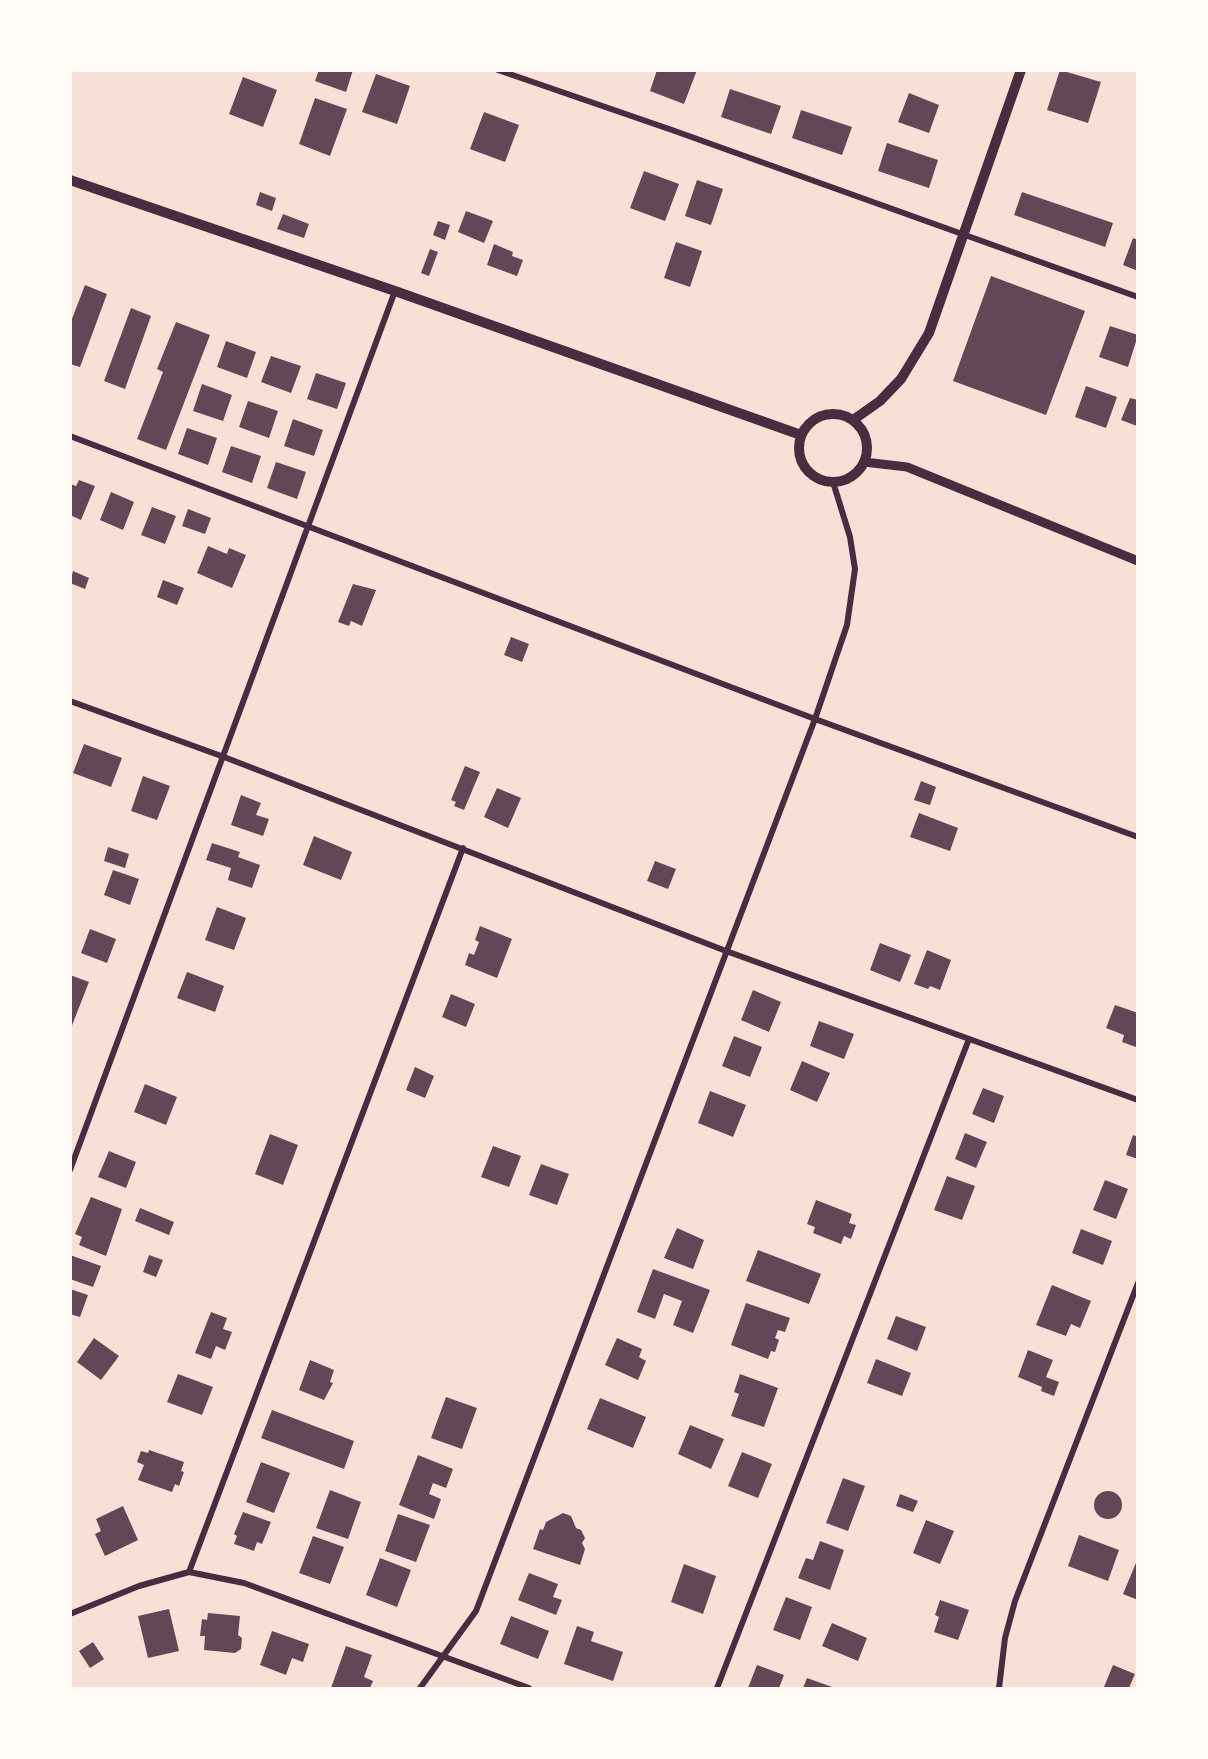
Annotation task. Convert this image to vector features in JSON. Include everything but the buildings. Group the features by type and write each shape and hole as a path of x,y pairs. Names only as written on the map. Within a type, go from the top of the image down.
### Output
{"main road":[{"path":"853,420 880,401 901,379 917,357 929,333 1021,70"},
{"path":"70,180 395,291 801,435"},
{"path":"842,415 853,420 866,439 867,450 864,462 848,478 833,482 815,477 807,470 799,450 801,435 812,421 821,416 842,415"}],"street":[{"path":"498,70 1137,297"},
{"path":"70,1170 395,291"},
{"path":"70,436 815,719 1137,837"},
{"path":"864,462 907,467 1137,561"},
{"path":"420,1689 476,1611 815,719 847,626 855,570 850,537 833,482"},
{"path":"70,701 224,757 726,951 1137,1100"},
{"path":"189,1572 462,848"},
{"path":"717,1689 969,1039"},
{"path":"999,1689 1005,1638 1015,1601 1137,1283"},
{"path":"70,1614 139,1586 189,1572 244,1582 529,1689"}]}
